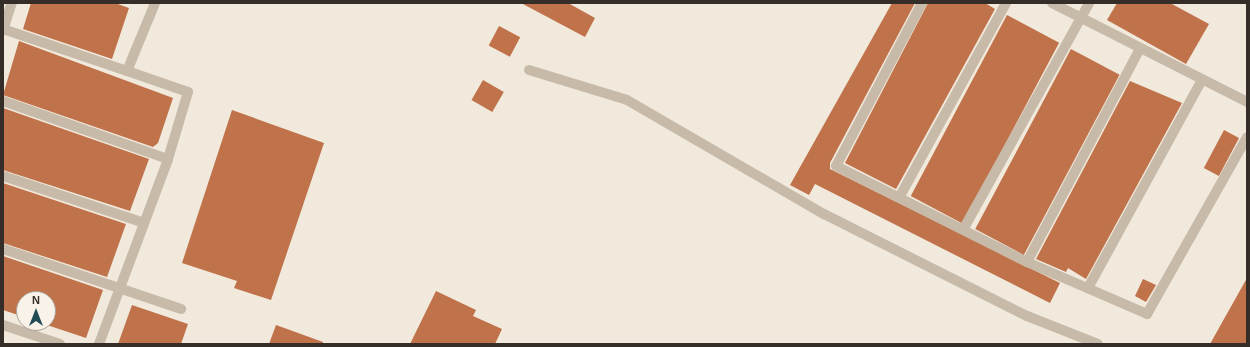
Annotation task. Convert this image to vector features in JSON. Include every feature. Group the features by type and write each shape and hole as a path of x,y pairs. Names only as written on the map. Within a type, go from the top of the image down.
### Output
{"street":[{"path":"12,3 3,29 188,92 168,159 118,288 99,344"},
{"path":"922,3 836,166 964,228 1027,262 1146,314 1247,137"},
{"path":"900,196 1006,3"},
{"path":"1052,3 1247,102"},
{"path":"964,228 1079,18 1089,3"},
{"path":"127,70 151,4"},
{"path":"1027,262 1140,49"},
{"path":"529,70 627,100 824,214 1027,316 1098,344"},
{"path":"1088,288 1202,80"},
{"path":"3,101 168,159"},
{"path":"3,176 144,223"},
{"path":"3,249 181,309"},
{"path":"3,325 60,344"}],"building":[{"path":"31,3 115,3 129,8 112,59 23,29"},
{"path":"521,3 568,3 595,18 585,37"},
{"path":"892,3 915,3 830,163 830,169 1060,283 1050,303 815,184 809,195 790,185"},
{"path":"928,3 985,3 995,9 896,189 845,163"},
{"path":"1117,3 1170,3 1209,24 1186,64 1107,20"},
{"path":"1007,15 1059,43 963,224 911,196"},
{"path":"499,26 520,37 510,57 489,45"},
{"path":"19,41 173,98 158,143 153,147 3,95"},
{"path":"1071,49 1120,75 1024,255 975,229"},
{"path":"483,80 504,92 492,112 472,100"},
{"path":"1130,81 1182,103 1086,279 1068,268 1066,272 1036,259"},
{"path":"3,108 149,159 130,211 3,170"},
{"path":"232,110 324,143 271,300 234,288 237,281 182,263"},
{"path":"1224,130 1239,138 1219,176 1204,168"},
{"path":"3,183 126,224 107,277 3,243"},
{"path":"3,256 103,290 86,338 56,328 56,291 16,291 16,314 3,310"},
{"path":"1247,278 1247,344 1210,344"},
{"path":"1143,279 1156,285 1146,302 1135,296"},
{"path":"436,291 476,310 473,316 502,329 495,344 410,344"},
{"path":"132,305 188,324 181,344 118,344"},
{"path":"276,325 323,342 323,344 269,344"}]}
